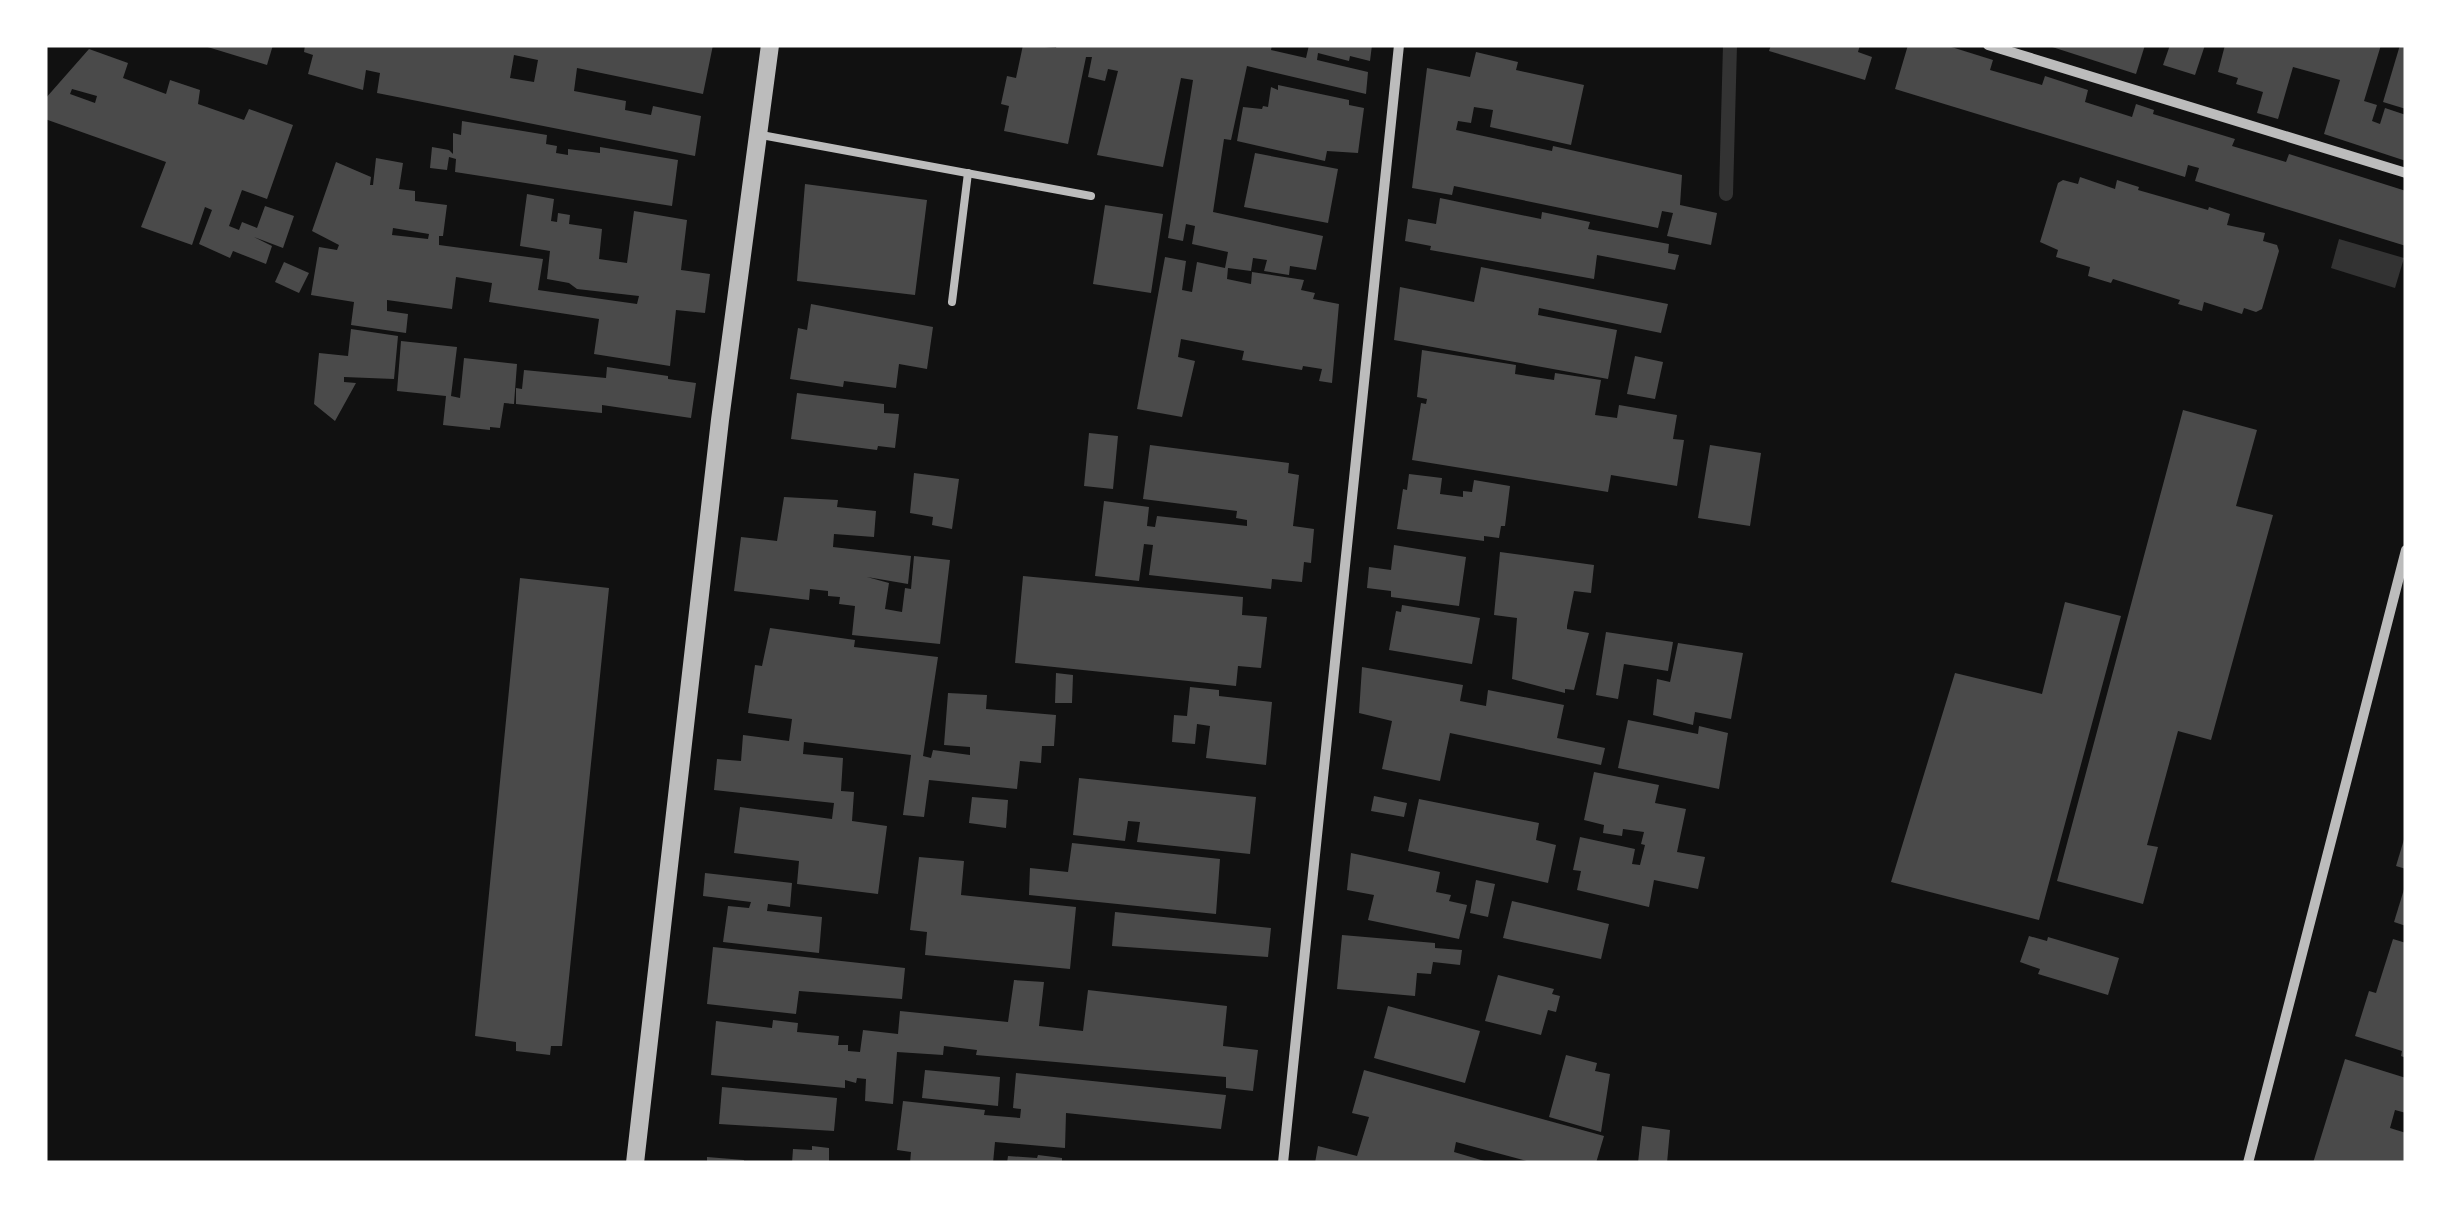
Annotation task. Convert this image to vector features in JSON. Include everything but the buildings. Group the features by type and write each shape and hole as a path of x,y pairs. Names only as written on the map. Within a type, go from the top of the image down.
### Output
{"street":[{"path":"635,1163 720,420 770,45"},
{"path":"1283,1163 1400,45"},
{"path":"1988,45 2406,174"},
{"path":"2248,1163 2406,550"}],"lane":[{"path":"756,134 1090,196"},
{"path":"952,302 968,174"}],"shaded area":[{"path":"2339,239 2404,258 2395,288 2331,268"}],"waterway":[{"path":"1726,194 1730,45"}]}
